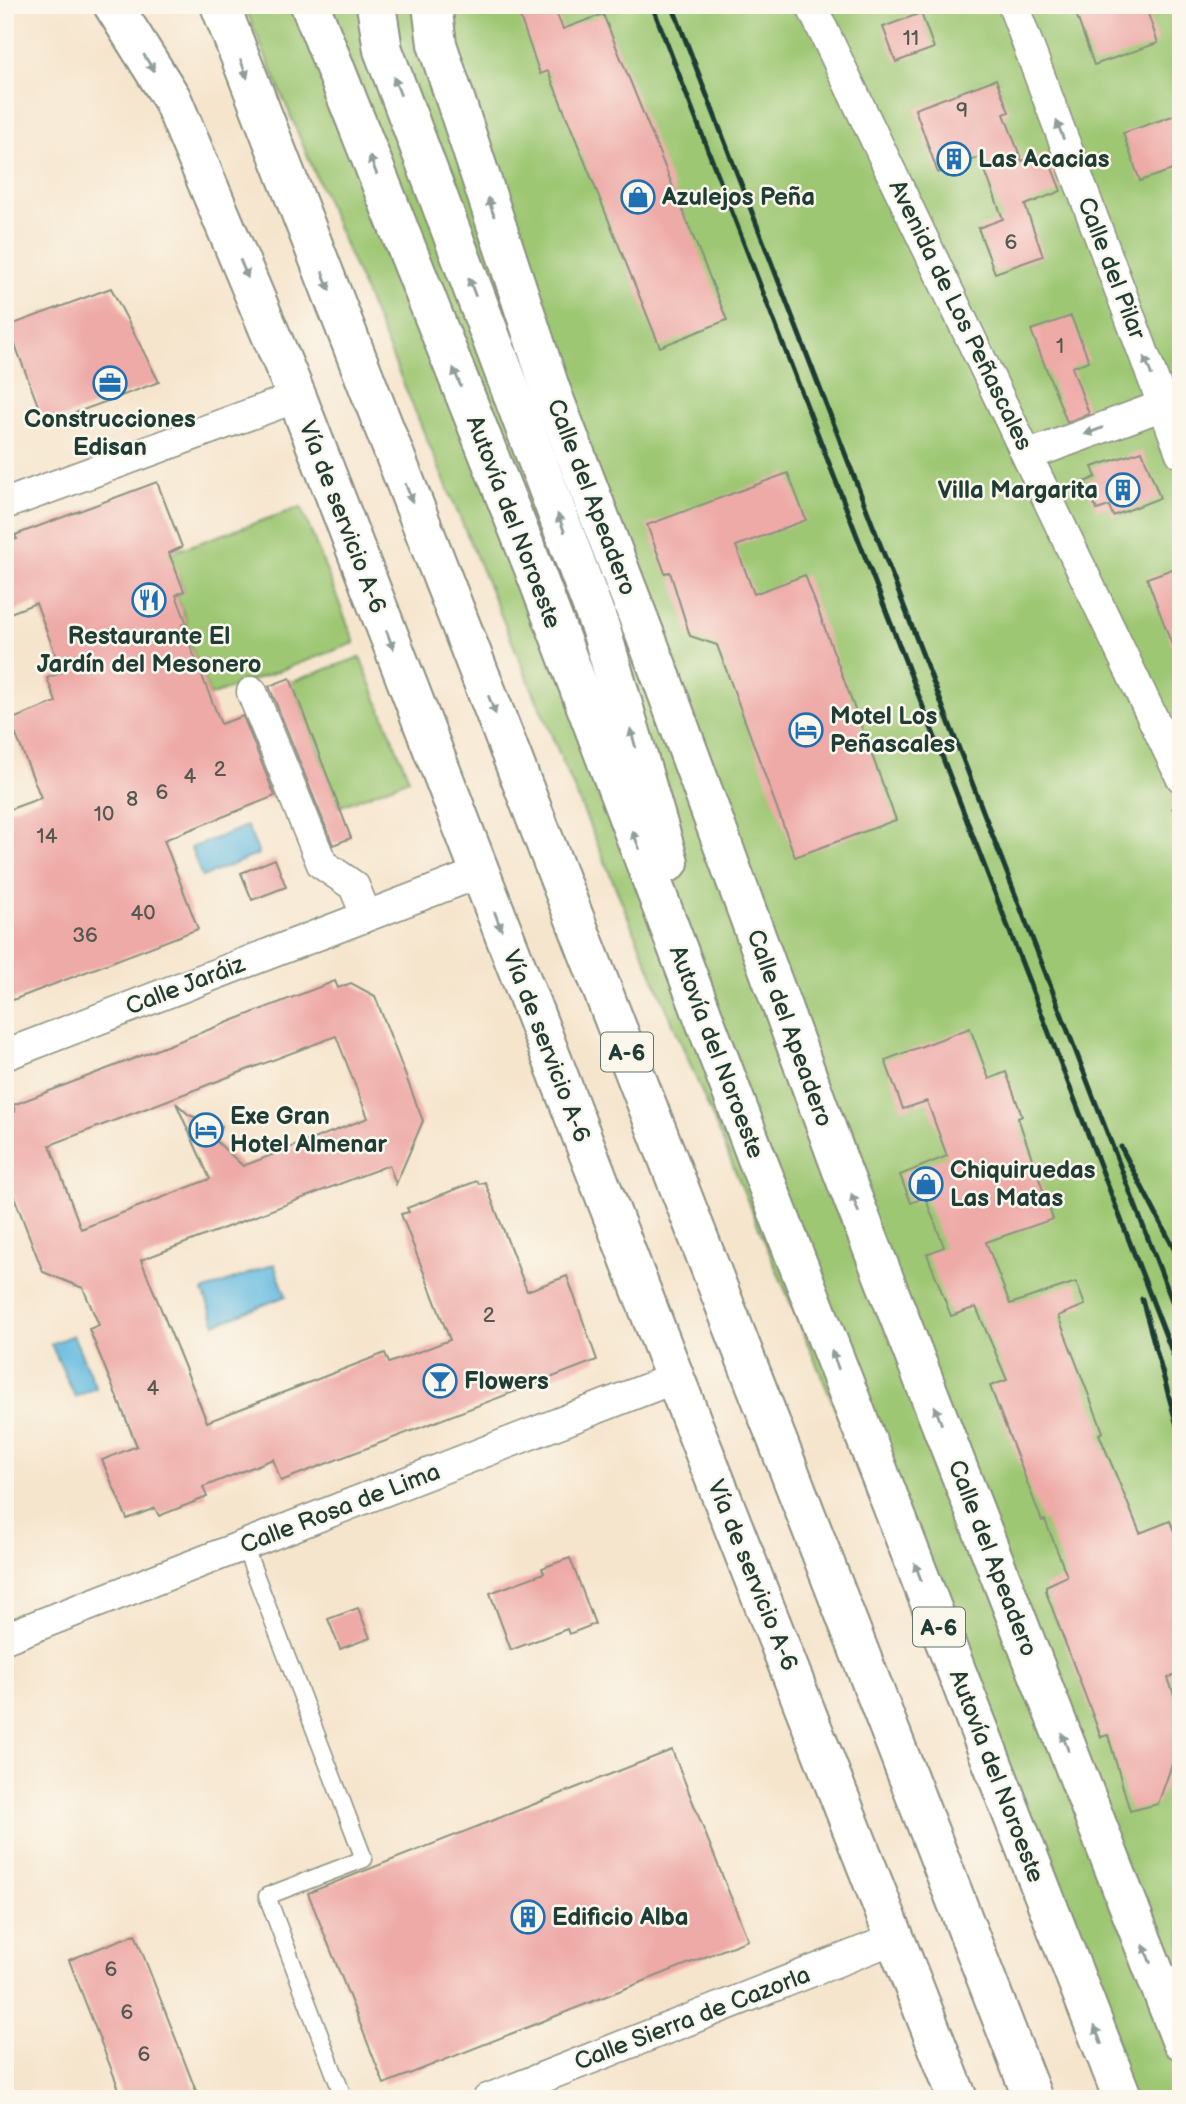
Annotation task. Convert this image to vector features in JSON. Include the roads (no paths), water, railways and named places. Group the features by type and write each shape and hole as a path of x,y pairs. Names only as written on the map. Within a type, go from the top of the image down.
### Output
{"main road":[{"name":"Vía de servicio A-6","path":"113,5 172,99 297,397 675,1378 958,2099"},
{"name":"A-6","path":"220,5 1032,2099"},
{"name":"Autovía del Noroeste","path":"310,5 534,569 756,1156 1123,2099"},
{"path":"376,5 383,50 601,630 756,1156"},
{"name":"Calle del Apeadero","path":"432,5 437,44 550,388 662,679 841,1168 1181,2040"}],"street":[{"name":"Avenida de Los Peñascales","path":"811,5 1181,777"},
{"name":"Calle del Pilar","path":"1013,5 1172,402 1181,453"},
{"path":"5,504 297,397"},
{"path":"1029,455 1172,402"},
{"path":"252,692 322,864 354,886 366,915"},
{"name":"Calle Jaráiz","path":"5,1055 479,873"},
{"name":"Calle Rosa de Lima","path":"5,1638 675,1378"},
{"name":"Calle Sierra de Cazorla","path":"488,2099 896,1938"}],"lane":[{"path":"244,1545 364,1859 267,1896 344,2099"}],"water":[{"path":"247,826 259,854 202,877 191,848"},
{"path":"274,1264 286,1296 216,1324 203,1291"},
{"path":"73,1335 96,1388 75,1397 51,1344"}],"railway":[{"path":"652,5 1181,1375"},
{"path":"672,5 1181,1324"},
{"path":"1121,1147 1181,1262"},
{"path":"1142,1299 1181,1440"}],"place":[{"name":"Las Acacias","path":"954,159"},
{"name":"Azulejos Peña","path":"638,197"},
{"name":"Construcciones Edisan","path":"110,383"},
{"name":"Villa Margarita","path":"1123,490"},
{"name":"Restaurante El Jardín del Mesonero","path":"149,600"},
{"name":"Motel Los Peñascales","path":"806,730"},
{"name":"Exe Gran Hotel Almenar","path":"206,1130"},
{"name":"Chiquiruedas Las Matas","path":"926,1184"},
{"name":"Flowers","path":"440,1381"},
{"name":"Edificio Alba","path":"528,1917"}]}
